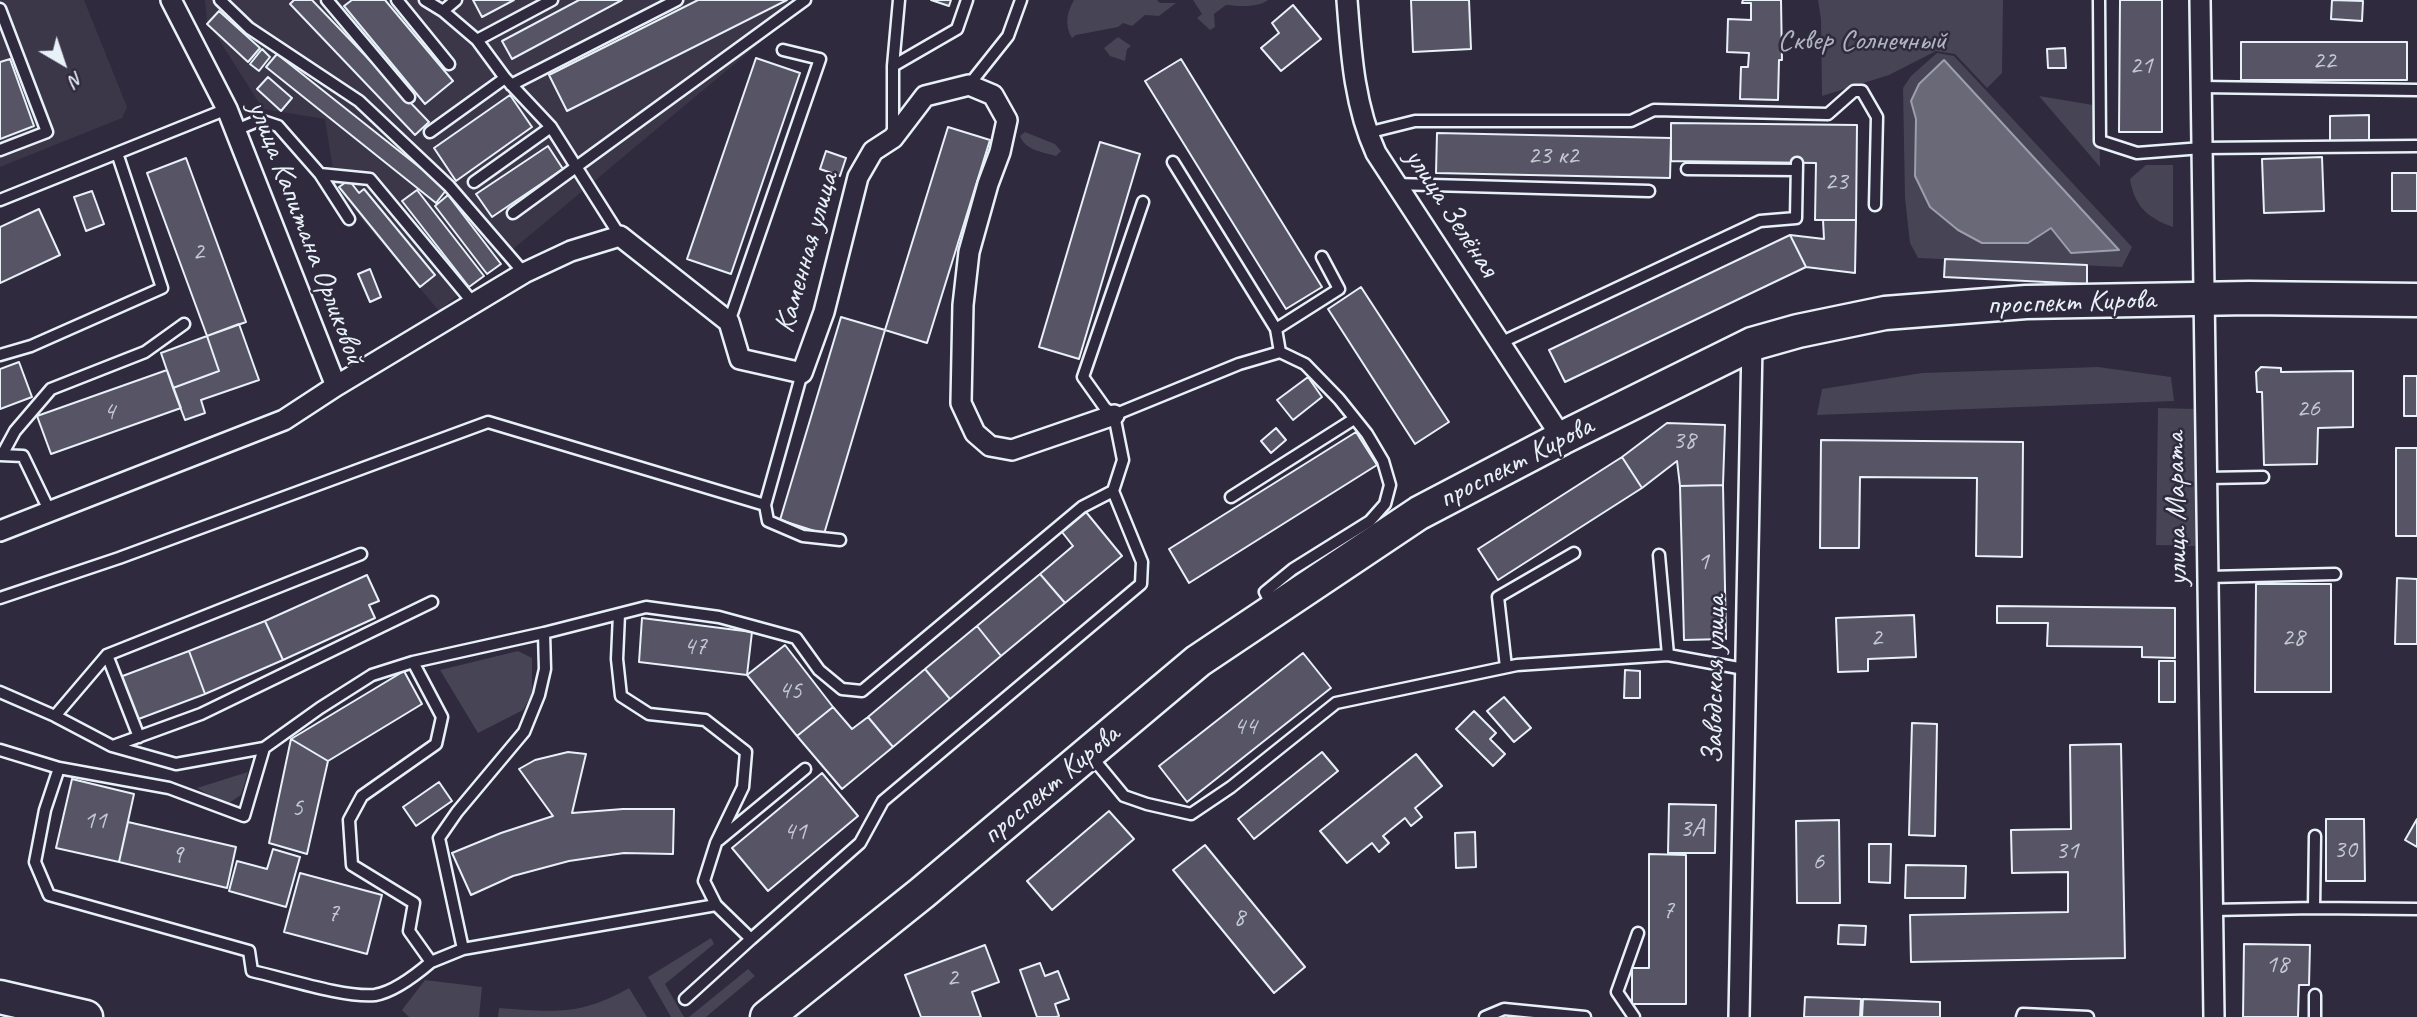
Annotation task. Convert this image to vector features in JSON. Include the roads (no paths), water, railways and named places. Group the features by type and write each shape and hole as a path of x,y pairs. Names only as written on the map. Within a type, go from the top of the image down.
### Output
{"main road":[{"name":"проспект Кирова","path":"767,1017 922,893 1198,661 1419,513 1562,438 1752,344 1798,331 1885,313 2026,302 2417,300"},
{"path":"0,996 79,1016"}],"street":[{"name":"улица Капитана Орликовой","path":"0,531 284,420 336,386 236,130 171,0"},
{"name":"улица Зелёная","path":"1347,0 1357,94 1367,133 1395,184 1562,438"},
{"name":"улица Марата","path":"2200,0 2214,1017"},
{"path":"969,85 993,95 1007,120 1000,152 969,252 963,304 961,403 975,433 990,446 1012,450 1114,415"},
{"name":"Каменная улица","path":"620,236 729,322 740,359 802,373 824,312 858,177 873,151 893,138 925,96 969,85"},
{"path":"336,386 524,273 571,251 620,236"},
{"name":"Заводская улица","path":"1739,1017 1752,344"}],"lane":[{"path":"220,0 249,28 359,101 449,186 524,273"},
{"path":"397,0 449,64"},
{"path":"425,0 443,11 477,40 508,82 551,127 620,236"},
{"path":"443,11 456,0"},
{"path":"477,40 552,0"},
{"path":"430,132 508,82 677,0"},
{"path":"513,213 804,0"},
{"path":"893,138 893,66 899,0"},
{"path":"893,66 957,29 967,0"},
{"path":"969,85 1008,36 1021,0"},
{"path":"2099,0 2101,141 2137,153 2202,148 2417,146"},
{"path":"330,1 409,97"},
{"path":"0,9 47,132 0,150"},
{"path":"729,322 820,59 783,50"},
{"path":"2202,87 2417,90"},
{"path":"1367,133 1415,121 1631,121 1654,110 1797,119 1828,114 1854,91 1862,91 1877,117 1875,205"},
{"path":"0,200 227,109"},
{"path":"236,130 260,120 278,126 320,174 349,219"},
{"path":"474,182 551,127"},
{"path":"0,355 31,346 162,288 117,153"},
{"path":"1173,162 1276,329 1280,352"},
{"path":"1500,343 1760,221 1796,218 1797,166 1687,169"},
{"path":"320,174 370,179 474,304"},
{"path":"1395,184 1649,191"},
{"path":"685,999 860,844 883,801 1142,584 1142,562 1113,491 1123,460 1114,415 1105,408 1083,377 1143,202"},
{"path":"1276,329 1339,289 1322,257"},
{"path":"50,512 23,456 1,455 15,431 51,389 145,352 184,324"},
{"path":"1114,415 1239,364 1280,352 1305,364 1354,419 1383,461 1390,485 1385,504 1370,521 1293,569 1265,593 1274,610"},
{"path":"802,373 765,505 768,521 803,536 840,540"},
{"path":"1231,497 1354,419"},
{"path":"0,598 119,558 488,422 765,505"},
{"path":"2207,478 2263,477"},
{"path":"0,692 55,716 112,746 176,764 264,748 372,675 413,662 544,634 646,607 719,617 796,638 819,670 842,689 862,691 1082,507 1113,491"},
{"path":"1506,667 1499,597 1574,553"},
{"path":"55,716 107,655 361,554"},
{"path":"1659,555 1668,656"},
{"path":"2208,577 2335,573"},
{"path":"112,746 201,714 432,602"},
{"path":"619,614 617,659 621,695 649,714 705,720 747,752 743,787 716,843 704,881 716,905 751,939"},
{"path":"463,949 439,838 457,812 524,732 539,695 545,669 544,634"},
{"path":"107,655 139,737"},
{"path":"1089,753 1124,796 1191,814 1231,787 1336,703 1506,667 1668,656 1744,669"},
{"path":"413,662 442,717 436,744 362,796 349,820 351,854 352,865 414,903 409,931 431,962"},
{"path":"0,750 59,768 169,788 244,816 264,748"},
{"path":"59,768 45,810 35,862 50,895 249,951 253,971 346,993 376,995 406,981 431,962 463,949 716,905"},
{"path":"716,843 805,769"},
{"path":"2315,836 2315,908"},
{"path":"2212,910 2417,909"},
{"path":"1634,1017 1617,992 1638,933"},
{"path":"2315,995 2315,1017"},
{"path":"1485,1017 1504,1009 1585,1017"},
{"path":"2022,1017 2023,1014 2088,1017"}],"water":[{"path":"1944,60 2119,250 2071,253 2051,228 2028,243 1982,243 1958,230 1930,207 1915,176 1916,119 1911,101 1919,84"}],"park label":[{"name":"Сквер Солнечный","path":"1862,41"}]}
